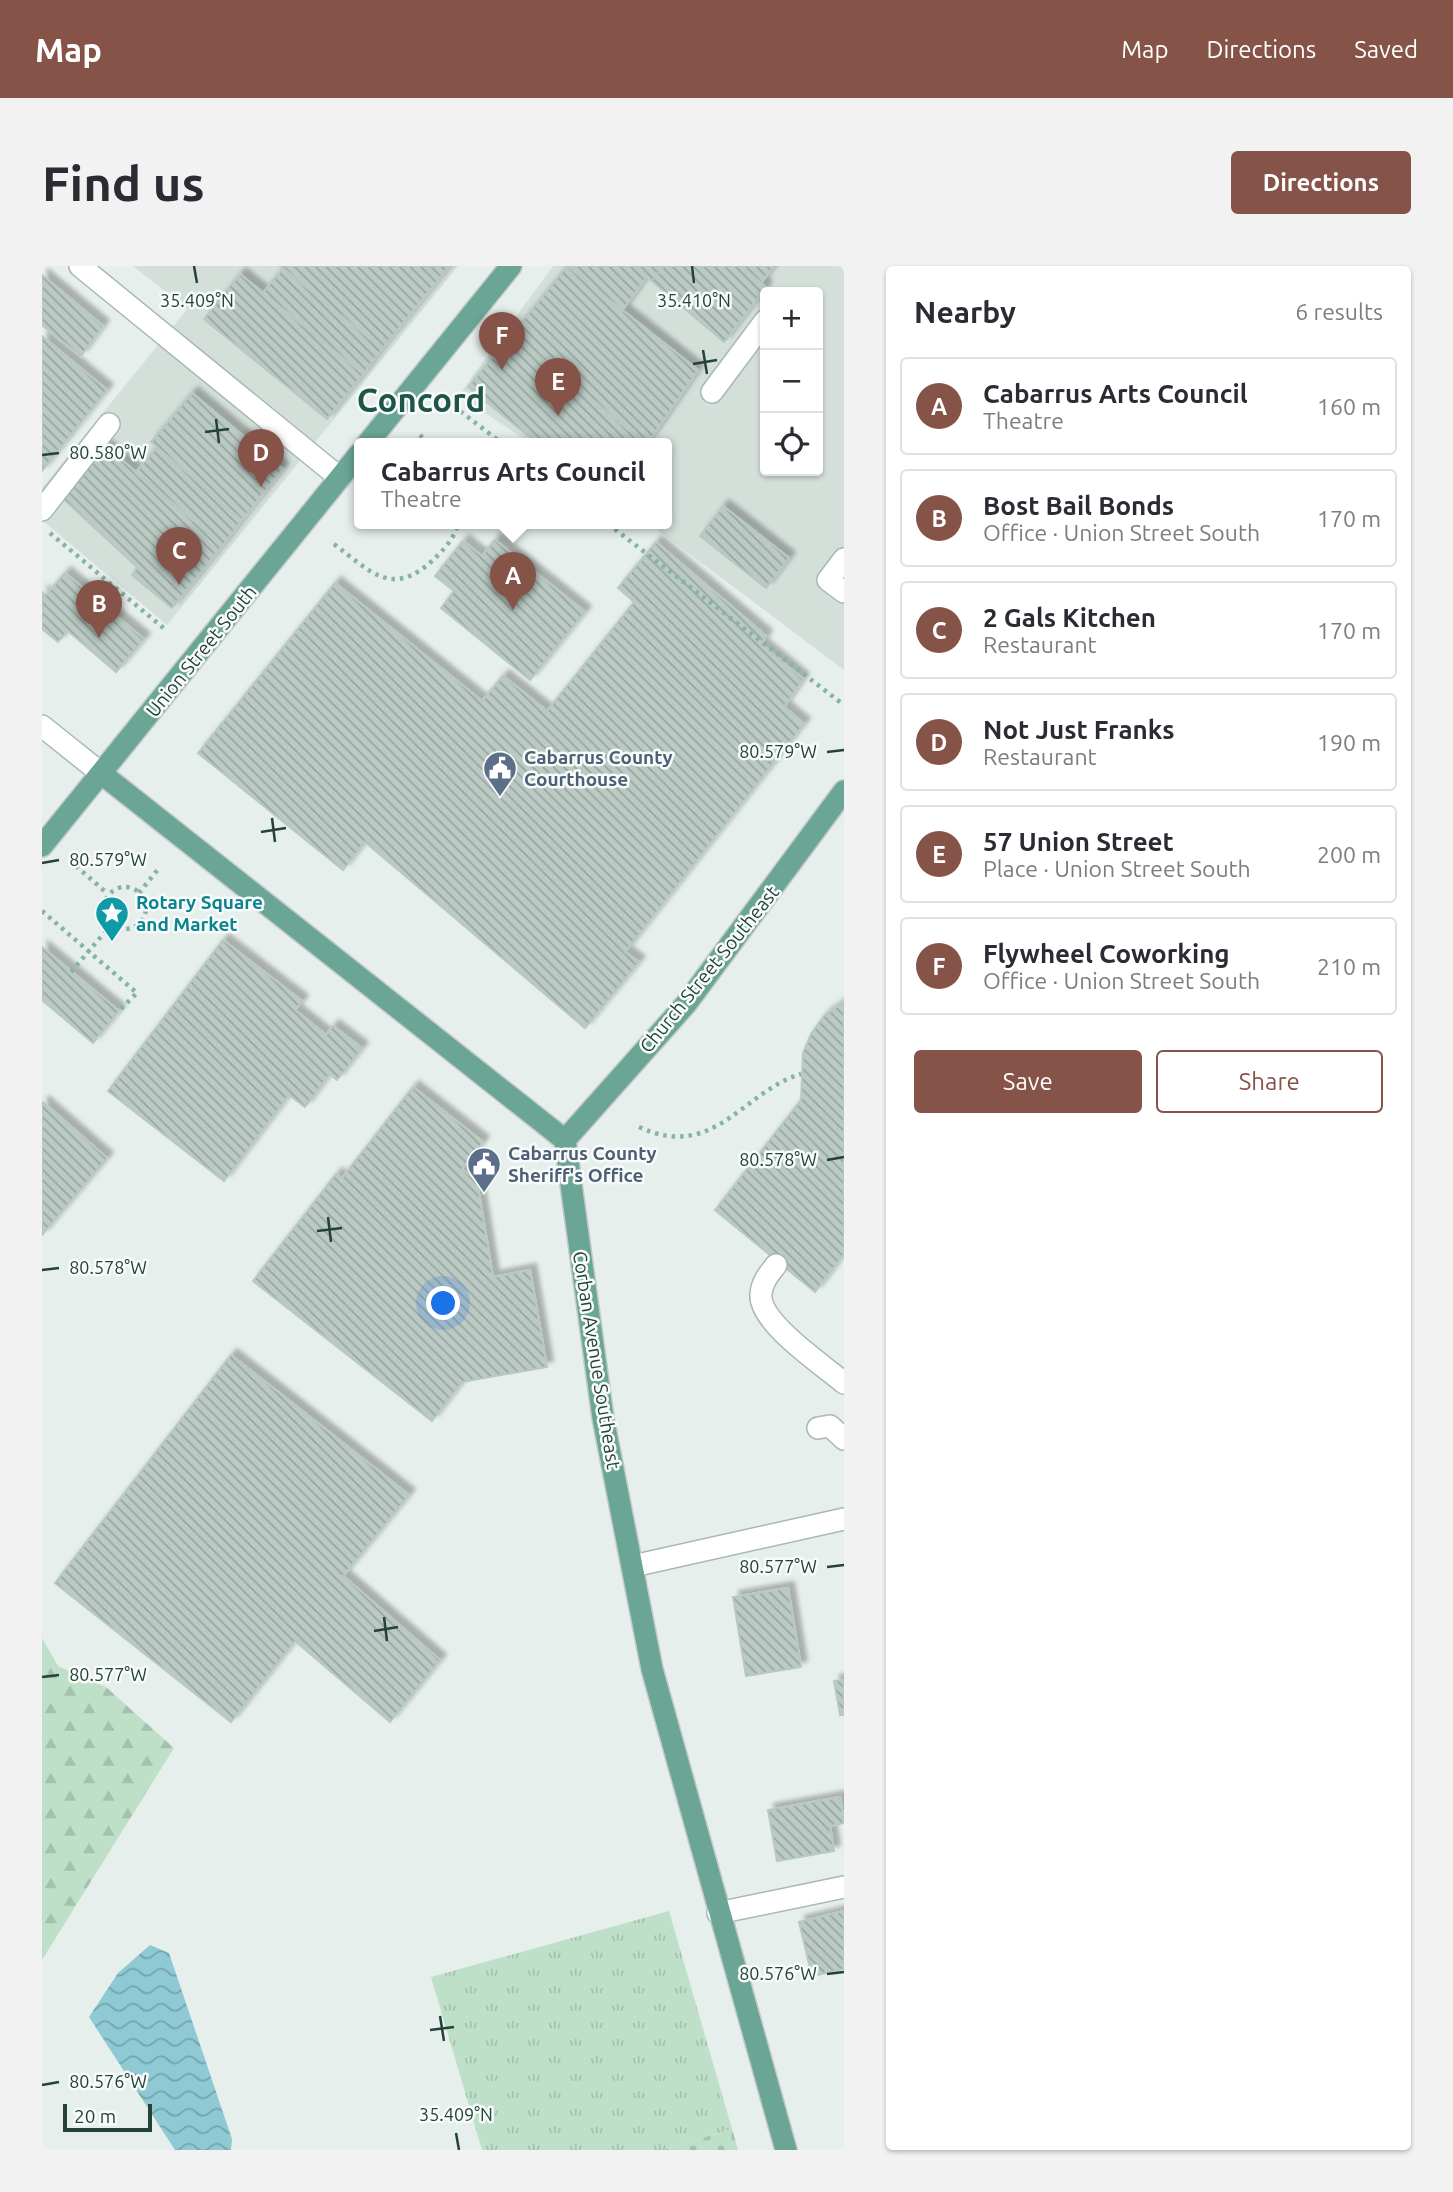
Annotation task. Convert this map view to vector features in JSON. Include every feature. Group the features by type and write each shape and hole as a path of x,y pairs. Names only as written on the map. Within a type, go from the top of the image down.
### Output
{"main road":[{"path":"372,438 511,266"},
{"name":"Union Street South","path":"42,846 354,460"},
{"path":"102,774 565,1140"},
{"name":"Church Street Southeast","path":"565,1140 686,1004 844,791"},
{"name":"Corban Avenue Southeast","path":"565,1140 603,1418 652,1669 786,2150"}],"street":[{"path":"83,267 340,478"},
{"path":"712,392 760,328"},
{"path":"42,510 109,424"},
{"path":"844,559 828,580 844,592"},
{"path":"42,726 102,774"},
{"path":"776,1265 765,1279 761,1295 765,1313 844,1383"},
{"path":"818,1429 830,1426 844,1439"},
{"path":"633,1566 844,1519"},
{"path":"718,1913 844,1887"}],"path":[{"path":"447,401 495,438"},
{"path":"420,435 423,438"},
{"path":"42,526 167,631"},
{"path":"334,544 376,576 397,581 418,574 439,555 455,529"},
{"path":"615,529 844,705"},
{"path":"76,866 108,894"},
{"path":"139,893 159,868"},
{"path":"108,894 119,888 132,888 139,893 146,907 141,922 126,929 111,925"},
{"path":"108,894 106,909 111,925"},
{"path":"42,911 136,993 119,1012"},
{"path":"71,972 111,925"},
{"path":"639,1128 663,1136 704,1131 732,1118 783,1079 801,1074"}],"shaded area":[{"path":"133,266 458,266 167,625 42,520 42,488 187,309"},
{"path":"553,266 844,266 844,670 657,529 672,529 672,438 522,438 459,395"}],"green space":[{"path":"42,1638 58,1666 106,1687 174,1748 42,1960"},
{"path":"669,1911 732,2129 663,2150 482,2150 431,1977"},
{"path":"732,2129 738,2150 663,2150"}],"water":[{"path":"150,1945 169,1953 232,2139 231,2150 175,2150 89,2017 118,1973"}],"building":[{"path":"280,266 423,266 439,279 382,349"},
{"path":"423,266 449,266 439,279"},
{"path":"567,266 698,370 651,438 640,438 512,334"},
{"path":"570,266 635,266 647,276 622,311"},
{"path":"635,266 664,266 652,281"},
{"path":"664,266 741,266 766,287 760,287 760,295 724,342 652,281"},
{"path":"741,266 774,266 761,283"},
{"path":"283,268 382,349 363,374 263,293"},
{"path":"240,274 363,374 327,419 204,319"},
{"path":"42,275 103,326 81,356 42,325"},
{"path":"512,334 638,438 531,438 468,387"},
{"path":"42,336 107,390 42,471"},
{"path":"192,393 283,469 242,520 151,442"},
{"path":"104,445 223,545 172,608 132,575 137,567 60,496"},
{"path":"157,447 242,520 223,545 135,473"},
{"path":"723,506 789,558 766,588 700,536"},
{"path":"495,540 585,612 530,680 441,608 454,591 435,576 463,541 482,556"},
{"name":"Cabarrus County Courthouse","path":"656,542 766,636 761,644 803,679 784,707 804,724 625,952 639,962 585,1028 365,842 343,870 198,753 335,583 482,701 503,676 547,711 634,602 618,588"},
{"path":"65,573 144,639 116,672 68,631 58,642 42,629 42,592 46,595"},
{"path":"223,940 302,1001 295,1010 326,1035 333,1026 362,1048 337,1080 330,1074 305,1107 289,1095 224,1181 108,1091"},
{"path":"42,947 119,1011 93,1043 42,1000"},
{"path":"844,1002 844,1254 815,1292 715,1210 801,1100 803,1053 811,1034 824,1016"},
{"path":"413,1087 483,1142 462,1169 477,1181 493,1277 530,1270 547,1367 462,1382 432,1421 253,1281 336,1174 342,1178"},
{"path":"42,1103 107,1158 42,1235"},
{"path":"231,1355 409,1495 343,1576 440,1660 390,1722 295,1641 231,1722 55,1583"},
{"path":"788,1588 801,1667 746,1676 733,1597"},
{"path":"844,1680 844,1715 840,1715 834,1681"},
{"path":"840,1797 844,1823 830,1826 834,1851 777,1861 768,1810"},
{"path":"844,1911 844,1969 812,1976 799,1922"}],"place":[{"name":"Flywheel Coworking","path":"502,370"},
{"name":"57 Union Street","path":"558,416"},
{"name":"Not Just Franks","path":"261,487"},
{"name":"2 Gals Kitchen","path":"179,585"},
{"name":"Cabarrus Arts Council","path":"513,610"},
{"name":"Bost Bail Bonds","path":"99,638"},
{"name":"Cabarrus County Courthouse","path":"500,798"},
{"name":"Rotary Square and Market","path":"112,943"},
{"name":"Cabarrus County Sheriff's Office","path":"484,1194"}],"district":[{"name":"Concord","path":"421,400"}]}
